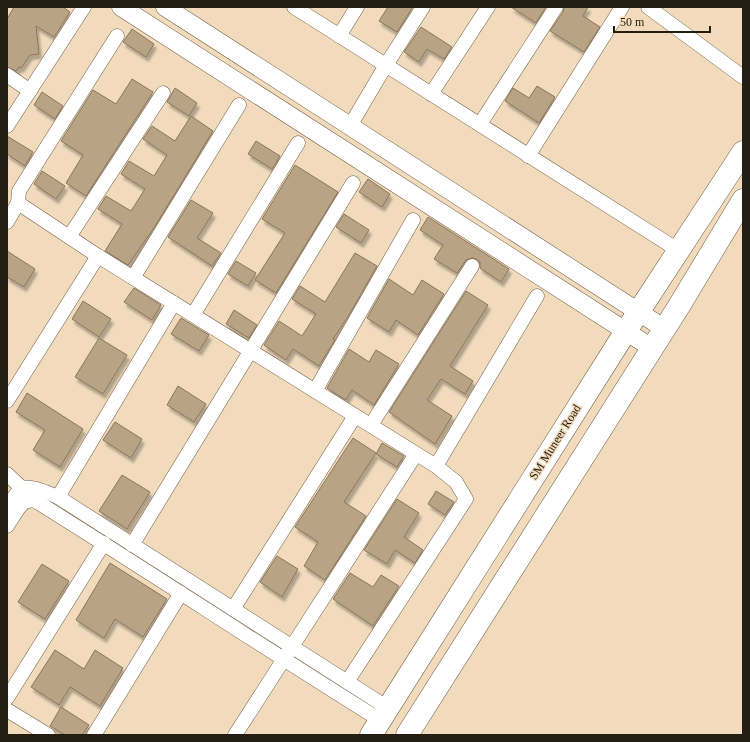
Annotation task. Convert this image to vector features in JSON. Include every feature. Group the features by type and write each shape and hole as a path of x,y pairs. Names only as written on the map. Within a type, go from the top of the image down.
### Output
{"main road":[{"name":"SM Muneer Road","path":"380,721 626,331 743,152"},
{"path":"407,735 665,329 743,200"}],"street":[{"path":"7,126 84,7"},
{"path":"121,7 652,348"},
{"path":"165,7 665,329"},
{"path":"294,7 678,250"},
{"path":"339,36 357,7"},
{"path":"350,126 386,65 423,7"},
{"path":"431,94 488,7"},
{"path":"480,124 556,7"},
{"path":"528,156 622,7"},
{"path":"648,7 743,77"},
{"path":"7,222 18,203 19,191 116,36"},
{"path":"7,75 30,91"},
{"path":"69,237 162,93"},
{"path":"133,278 239,105"},
{"path":"193,315 298,143"},
{"path":"132,545 353,183"},
{"path":"18,203 98,256 436,466 456,482 466,499 347,682"},
{"path":"315,391 413,220"},
{"path":"7,401 98,256"},
{"path":"370,425 472,266"},
{"path":"436,466 537,296"},
{"path":"58,497 174,303"},
{"path":"233,609 355,416"},
{"path":"235,735 416,454"},
{"path":"7,474 34,500 104,543 128,560 182,593 380,721"},
{"path":"21,488 36,488 58,497 347,682 380,721"},
{"path":"7,506 21,488"},
{"path":"7,526 24,502 34,500"},
{"path":"7,698 104,543"},
{"path":"94,735 182,593"},
{"path":"7,710 48,735"}],"building":[{"path":"14,7 63,7 70,12 54,37 36,26 39,54 30,55 21,68 19,67 16,71 7,67 7,19"},
{"path":"388,7 413,7 397,32 379,21"},
{"path":"511,7 546,7 536,23"},
{"path":"564,7 588,7 583,16 600,27 584,52 550,31 563,12"},
{"path":"421,27 452,47 444,59 427,49 419,62 404,52"},
{"path":"132,29 154,44 146,57 123,42"},
{"path":"132,79 153,92 86,196 66,183 83,155 61,141 93,90 116,104"},
{"path":"537,86 555,97 539,123 505,101 513,88 529,98"},
{"path":"175,88 197,103 189,116 167,102"},
{"path":"42,92 63,106 55,119 34,105"},
{"path":"191,116 213,131 154,228 128,265 105,251 122,224 98,209 106,196 131,211 145,189 121,174 129,161 154,176 167,155 143,139 152,126 175,141"},
{"path":"7,136 33,152 25,166 7,154"},
{"path":"256,141 280,156 272,169 248,154"},
{"path":"295,165 338,192 276,293 255,280 285,233 262,219"},
{"path":"42,171 65,186 56,199 34,184"},
{"path":"368,179 390,194 382,207 359,192"},
{"path":"191,200 213,213 197,238 221,253 212,266 168,237"},
{"path":"344,214 369,230 361,243 336,227"},
{"path":"428,217 509,269 501,282 480,268 480,262 476,259 472,258 466,260 457,273 434,259 443,245 420,230"},
{"path":"7,251 35,269 24,287 7,277"},
{"path":"355,253 377,266 349,315 333,339 335,340 319,366 293,349 286,360 264,345 279,321 302,336 316,314 292,299 300,286 325,302"},
{"path":"236,261 256,273 248,286 228,274"},
{"path":"389,279 413,295 422,280 444,294 418,335 396,320 389,332 367,318"},
{"path":"134,288 161,305 152,320 124,302"},
{"path":"466,291 488,305 450,366 473,381 465,394 441,379 427,400 452,416 435,444 389,412"},
{"path":"83,301 111,319 99,337 72,319"},
{"path":"234,310 257,325 249,338 226,324"},
{"path":"181,318 209,335 199,351 171,334"},
{"path":"99,338 127,355 103,394 75,377"},
{"path":"349,349 369,362 376,350 399,364 374,405 352,390 346,400 327,388"},
{"path":"178,386 206,404 194,422 167,405"},
{"path":"27,393 83,429 60,467 33,450 45,430 16,412"},
{"path":"115,422 142,439 131,458 103,440"},
{"path":"353,438 376,453 344,502 366,516 325,580 304,566 318,542 295,527"},
{"path":"382,443 404,456 397,467 376,454"},
{"path":"122,475 150,492 127,529 99,511"},
{"path":"436,491 454,502 445,515 428,504"},
{"path":"397,499 419,513 404,537 423,550 415,563 395,550 387,564 364,550"},
{"path":"277,556 298,569 282,597 260,582"},
{"path":"110,563 167,599 143,637 115,619 104,638 76,620"},
{"path":"42,564 69,581 45,619 18,602"},
{"path":"350,573 373,587 381,575 399,586 373,626 333,599"},
{"path":"55,650 84,669 95,650 123,668 100,706 70,687 59,705 31,687"},
{"path":"61,707 89,725 82,735 65,735 50,726"}]}
